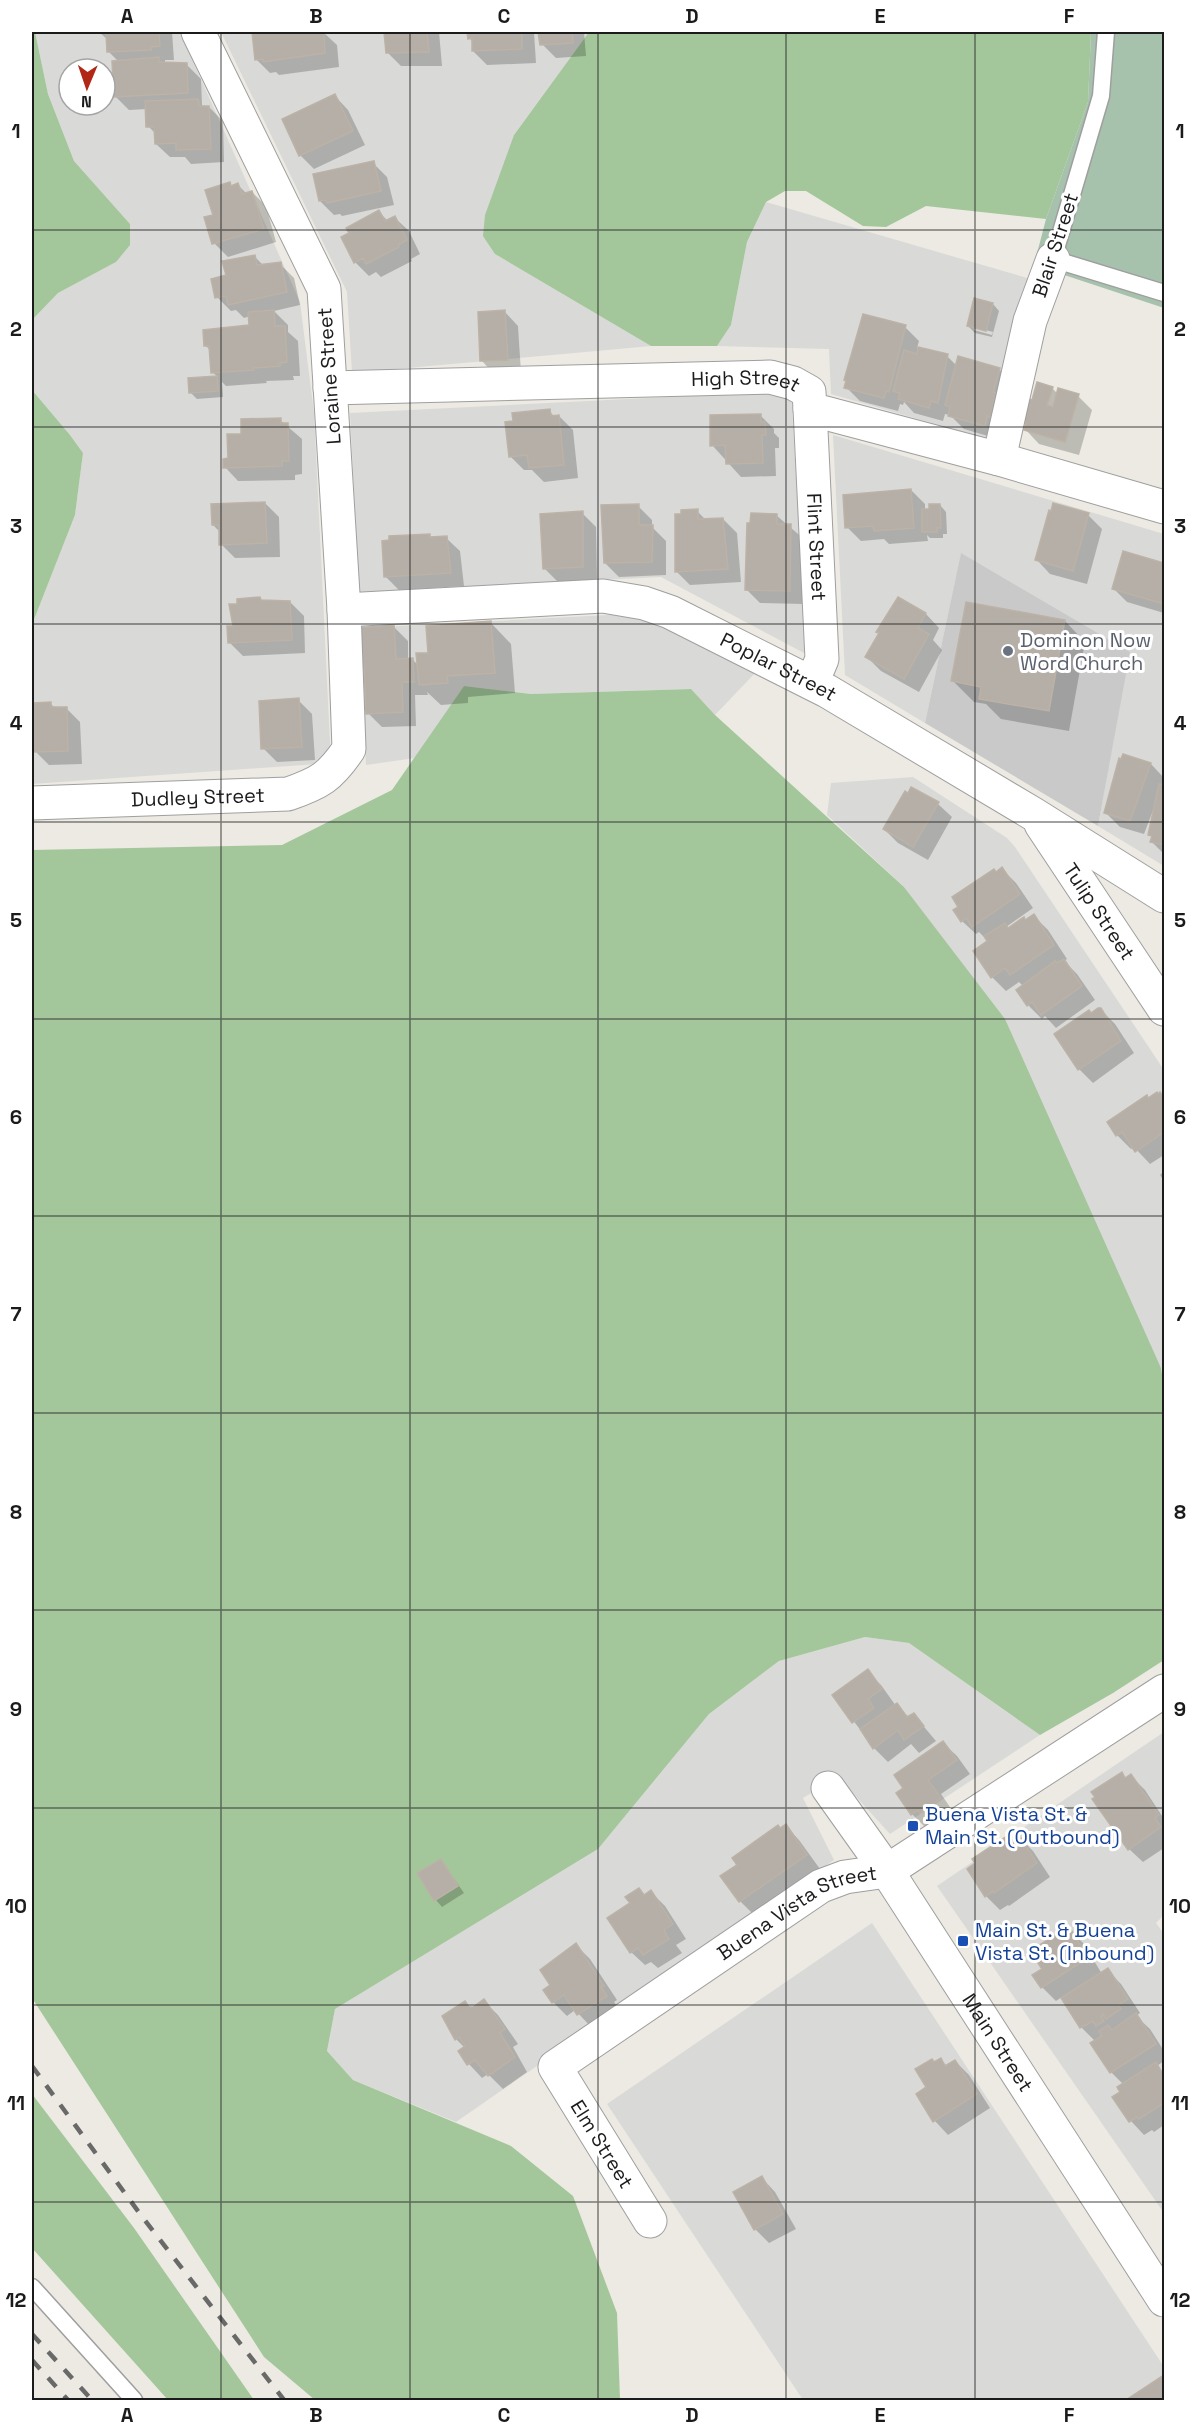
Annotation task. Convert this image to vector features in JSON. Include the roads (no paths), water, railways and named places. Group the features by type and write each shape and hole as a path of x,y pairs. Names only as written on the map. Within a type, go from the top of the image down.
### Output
{"street":[{"name":"Loraine Street","path":"198,32 324,289 344,610 349,749"},
{"name":"Blair Street","path":"999,459 1030,321 1053,259"},
{"name":"High Street","path":"330,388 770,377 793,383 809,392 810,409 999,459 1164,507"},
{"name":"Flint Street","path":"810,409 822,659 812,683"},
{"name":"Poplar Street","path":"344,610 603,596 644,603 670,612 812,683 1035,815 1164,896"},
{"name":"Dudley Street","path":"32,803 288,794 315,785 336,768 349,749"},
{"name":"Tulip Street","path":"1035,815 1164,1009"},
{"name":"Buena Vista Street","path":"555,2067 821,1886 845,1876 887,1871 1164,1691"},
{"name":"Main Street","path":"828,1788 887,1871 1164,2300"},
{"name":"Elm Street","path":"555,2067 650,2221"}],"lane":[{"name":"Blair Street","path":"1053,259 1101,96 1107,32"},
{"path":"1053,259 1164,293"},
{"path":"32,2287 134,2400"}],"railway":[{"path":"32,2066 143,2218 284,2400"},
{"path":"32,2334 92,2400"},
{"path":"32,2360 68,2400"}],"place":[{"name":"Dominon Now Word Church","path":"1008,651"},
{"name":"Buena Vista St. & Main St. (Outbound)","path":"913,1826"},
{"name":"Main St. & Buena Vista St. (Inbound)","path":"963,1941"}]}
